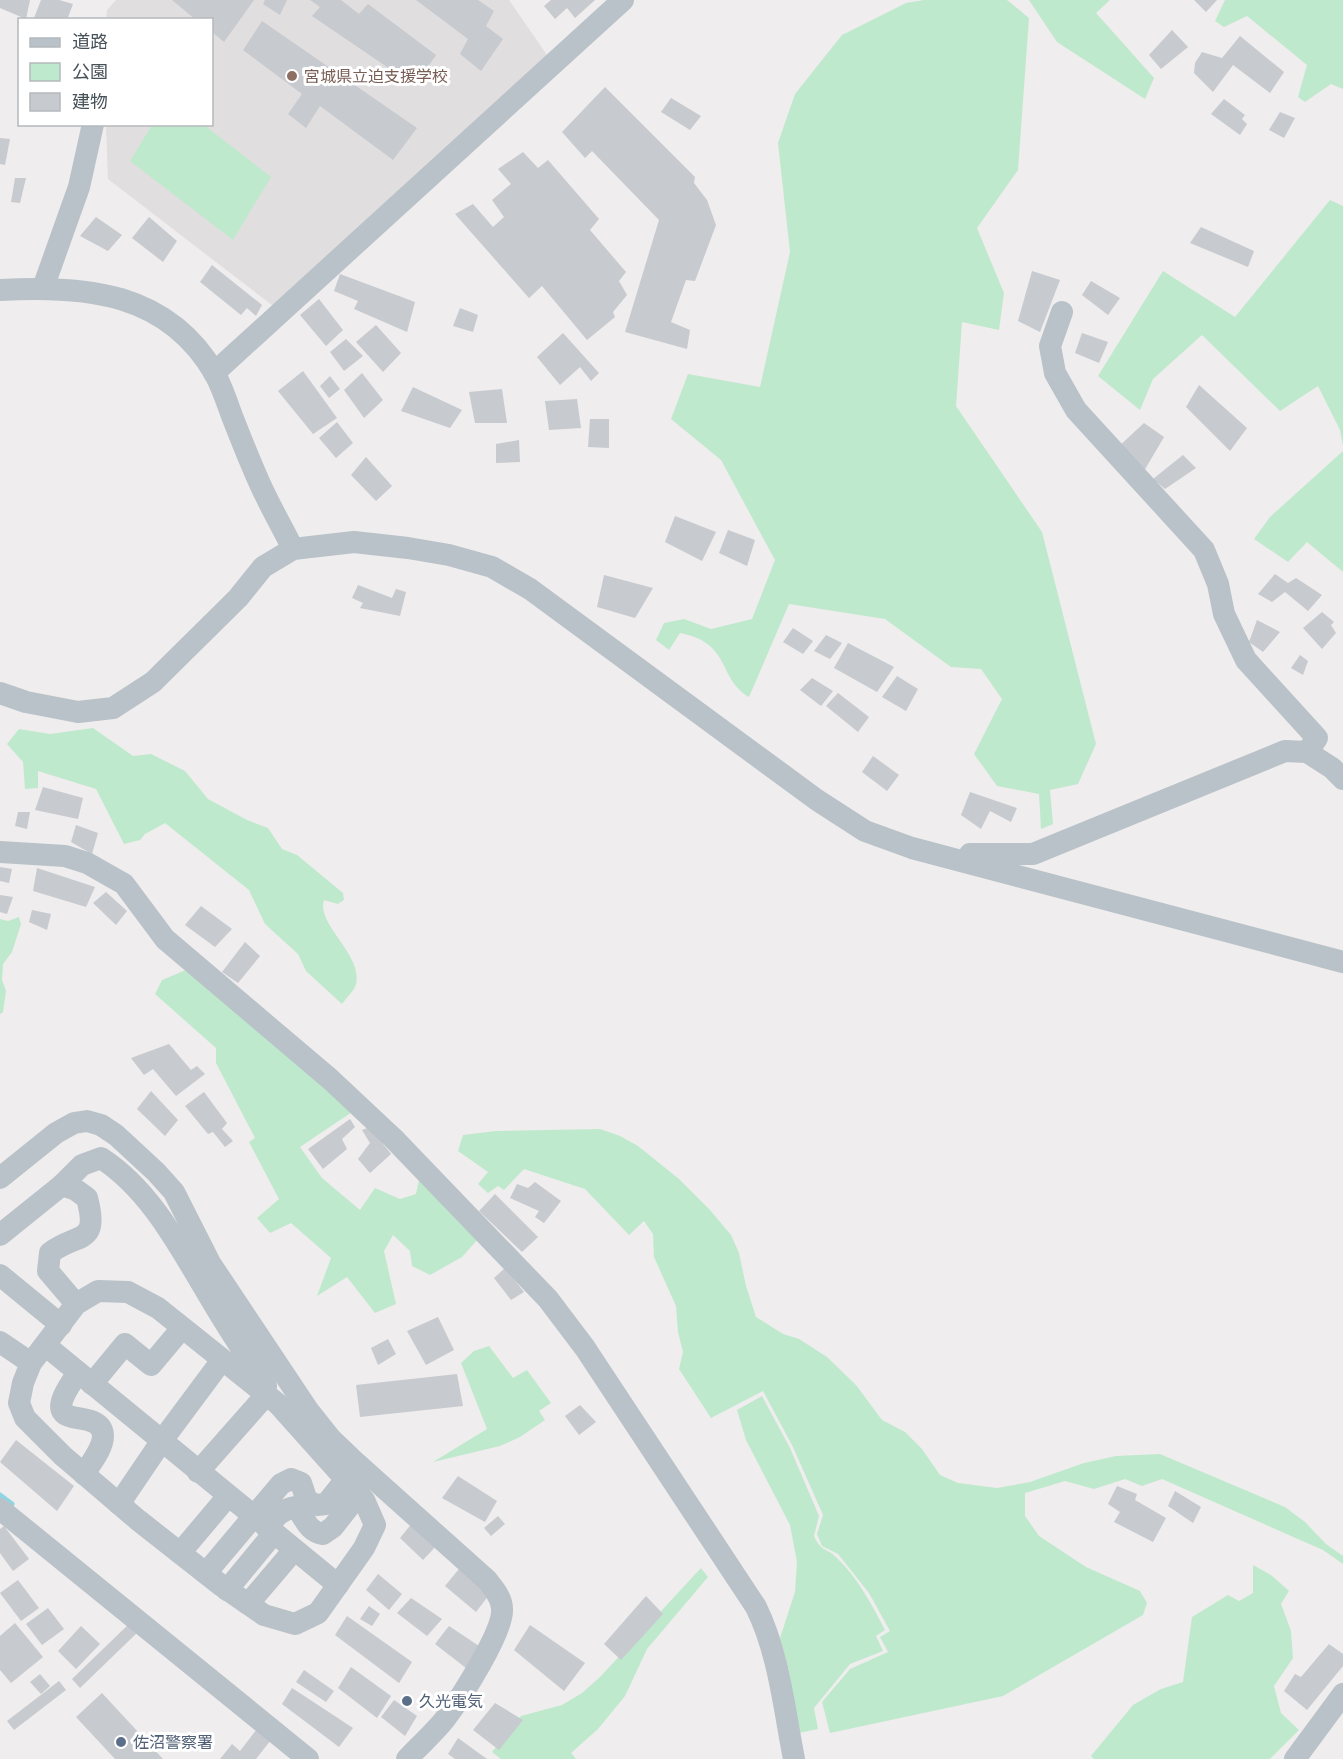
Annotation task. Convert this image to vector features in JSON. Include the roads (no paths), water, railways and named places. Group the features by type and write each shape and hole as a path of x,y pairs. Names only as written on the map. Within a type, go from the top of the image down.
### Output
{"street":[{"path":"214,373 622,0"},
{"path":"43,288 79,187 93,126"},
{"path":"0,290 69,289 130,301 153,311 174,325 192,343 214,373 261,486 293,549"},
{"path":"1062,312 1050,346 1055,373 1076,410 1204,550 1218,584 1224,614 1246,660 1317,738 1307,752"},
{"path":"0,693 26,702 78,712 113,708 153,682 238,598 264,567 293,549 354,542 449,555 492,567 530,589 817,800 865,831 912,848 1343,962"},
{"path":"912,848 984,855 1033,854 1285,751 1307,752 1332,768 1343,779"},
{"path":"0,852 65,856 87,862 124,884 165,939 330,1079 385,1130 548,1299 585,1348 756,1607 767,1629 775,1660 794,1759"},
{"path":"0,1178 56,1133 74,1123 87,1121 101,1125 116,1135 174,1192 210,1263 308,1410 331,1438 487,1580 496,1592 502,1606 502,1618 492,1641 445,1719 406,1759"},
{"path":"0,1235 62,1185 82,1165 101,1158 117,1168 158,1214 272,1399"},
{"path":"62,1185 76,1190 87,1198 92,1222 89,1231 81,1238 60,1246 50,1253 48,1270 76,1305"},
{"path":"0,1275 61,1325"},
{"path":"98,1291 128,1292 158,1308 272,1399 353,1487 375,1525 364,1548 318,1614 295,1624 264,1615 227,1590 119,1504 63,1456 25,1418 10,1408 38,1354 76,1305 98,1291"},
{"path":"84,1474 100,1447 103,1435 100,1427 91,1420 72,1418 64,1414 61,1400 66,1389 85,1378 125,1344 152,1365 182,1328"},
{"path":"0,1342 38,1354 85,1378 338,1585"},
{"path":"119,1504 222,1360"},
{"path":"198,1472 272,1399"},
{"path":"206,1573 285,1509 296,1507 315,1533 323,1534 333,1527 353,1487"},
{"path":"180,1553 228,1496"},
{"path":"0,1509 308,1759"},
{"path":"227,1590 265,1526"},
{"path":"248,1604 294,1550"},
{"path":"1295,1759 1343,1694"}],"waterway":[{"path":"0,1495 12,1504"}],"place":[{"name":"宮城県立迫支援学校","path":"292,76"},
{"name":"久光電気","path":"407,1701"},
{"name":"佐沼警察署","path":"121,1742"}]}
